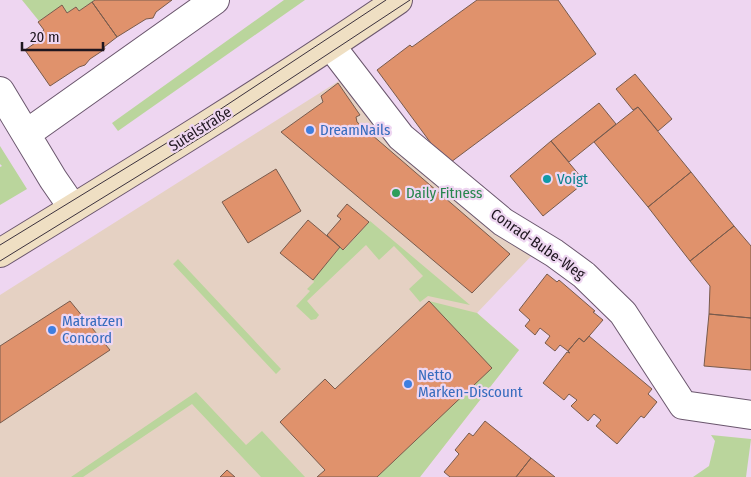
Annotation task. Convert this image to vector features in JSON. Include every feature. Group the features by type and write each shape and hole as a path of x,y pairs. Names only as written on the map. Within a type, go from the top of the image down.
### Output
{"main road":[{"name":"Sutelstraße","path":"0,253 331,46 398,0"}],"street":[{"path":"26,134 216,0"},
{"name":"Conrad-Bube-Weg","path":"331,46 401,137 503,222 548,249 584,275 623,313 683,405 751,415"},
{"path":"0,91 73,208"}],"shaded area":[{"path":"345,77 537,250 477,313 519,350 420,477 0,477 0,295"}],"green space":[{"path":"22,0 95,0 79,11 76,7 67,13 62,6 39,21"},
{"path":"284,0 305,0 118,131 112,123"},
{"path":"0,146 27,189 0,205 0,167 2,166 0,164"},
{"path":"370,221 470,305 428,296 420,302 409,289 423,276 394,246 379,260 366,245 307,301 319,315 316,319 311,320 296,306 310,291 307,289 314,282 313,280 340,247 344,250"},
{"path":"178,259 281,369 276,374 173,264"},
{"path":"429,301 477,313 519,350 420,477 377,477"},
{"path":"196,392 246,445 262,431 305,477 261,477 192,404 83,477 71,477"},
{"path":"711,435 751,439 746,477 693,477 709,466 715,441"}],"building":[{"path":"95,0 172,0 156,12 153,18 146,19 117,37 92,2"},
{"path":"477,0 558,0 596,54 451,162 436,150 377,70 410,45 412,47"},
{"path":"92,2 117,37 85,65 50,86 25,50 38,41 35,37 44,30 38,22 62,5 67,13 76,7 79,11"},
{"path":"635,74 672,119 658,131 638,107 633,110 616,89"},
{"name":"Daily Fitness","path":"338,83 360,115 356,117 357,122 510,254 472,293 281,132 323,102 321,96"},
{"path":"599,103 616,124 569,162 551,141"},
{"path":"638,107 691,172 648,207 594,142"},
{"name":"Voigt","path":"551,141 585,182 543,216 510,176"},
{"path":"276,169 301,211 248,243 222,202"},
{"path":"691,172 734,226 690,261 648,207"},
{"path":"347,204 369,222 343,250 327,235 341,219 337,216"},
{"path":"308,220 340,247 313,280 280,253"},
{"path":"734,226 751,246 751,318 709,314 710,286 690,261"},
{"path":"547,274 557,282 559,280 603,320 584,342 579,338 568,351 560,345 555,351 545,343 550,336 540,328 535,335 525,326 530,320 519,310"},
{"path":"70,301 110,350 0,423 0,346"},
{"name":"Netto Marken-Discount","path":"429,301 492,368 377,477 317,477 325,470 280,422 325,379 335,389"},
{"path":"709,314 751,318 751,370 704,366"},
{"path":"589,336 652,389 648,394 657,402 644,418 641,416 617,444 596,426 601,420 594,414 588,421 571,406 577,400 569,394 564,400 543,383 567,352 570,353 568,351 579,338 584,342"},
{"path":"485,421 531,458 516,477 450,477 444,472 459,454 455,450 469,433 473,436"},
{"path":"531,458 555,477 516,477"},
{"path":"227,470 235,477 220,477"}],"tram line":[{"path":"0,245 201,122 386,0"},
{"path":"0,261 208,133 410,0"}],"place":[{"name":"DreamNails","path":"310,130"},
{"name":"Voigt","path":"547,179"},
{"name":"Daily Fitness","path":"396,193"},
{"name":"Matratzen Concord","path":"52,330"},
{"name":"Netto Marken-Discount","path":"408,384"}]}
